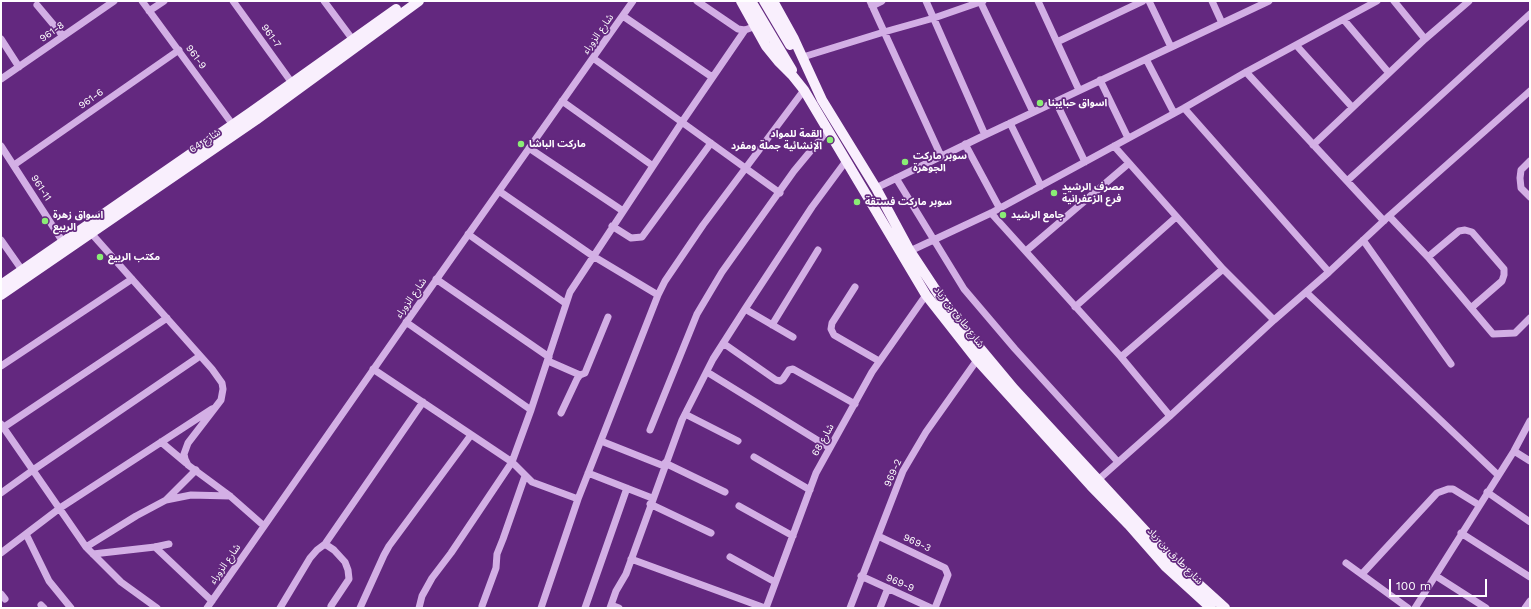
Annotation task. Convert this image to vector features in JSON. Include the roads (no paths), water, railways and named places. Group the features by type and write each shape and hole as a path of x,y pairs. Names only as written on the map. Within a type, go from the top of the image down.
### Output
{"main road":[{"name":"شارع 64","path":"1,285 233,125 407,1"},
{"name":"شارع 64","path":"1,295 256,120 419,1"},
{"name":"شارع طارق بن زياد","path":"741,1 766,46 804,90 926,295 977,360 1165,566 1211,608"},
{"path":"751,1 804,90"},
{"path":"764,1 822,100"},
{"name":"شارع طارق بن زياد","path":"774,1 803,57 822,100 876,188 910,251 943,301 1014,389 1172,560 1225,608"}],"street":[{"name":"961-8","path":"1,79 114,1"},
{"name":"961-9","path":"142,1 233,125"},
{"path":"149,10 164,1"},
{"name":"961-7","path":"234,1 292,83"},
{"path":"324,1 352,40"},
{"name":"شارع الزوراء","path":"207,608 436,279 634,1"},
{"path":"697,1 736,28 745,30 756,26"},
{"path":"882,1 871,3 941,156"},
{"path":"926,1 985,134"},
{"path":"803,57 934,18 981,1 1033,112"},
{"path":"1038,1 1080,90"},
{"path":"1057,42 1143,1"},
{"path":"1149,1 1171,47"},
{"path":"1212,1 1222,23"},
{"path":"910,251 1000,209 1377,1"},
{"path":"1394,1 1425,39"},
{"path":"1313,145 1425,39 1469,1"},
{"path":"876,188 985,134 1267,2"},
{"path":"37,5 63,36"},
{"path":"1347,182 1530,14"},
{"path":"623,16 712,77"},
{"path":"1344,20 1389,73"},
{"path":"419,608 422,596 432,578 452,553 512,462 570,292 612,226 745,30"},
{"path":"1,39 19,67"},
{"path":"1296,45 1352,107"},
{"name":"961-6","path":"14,165 179,50"},
{"path":"593,58 780,193"},
{"path":"1146,59 1174,113"},
{"path":"1246,72 1347,182 1428,257 1493,334 1515,333 1530,318"},
{"path":"1100,80 1128,138"},
{"path":"541,608 578,498 658,295 665,281 703,225 804,90"},
{"path":"1098,480 1386,219 1530,91"},
{"path":"562,101 653,166"},
{"path":"1056,102 1085,162"},
{"path":"1184,108 1329,272"},
{"path":"1010,123 1041,186"},
{"path":"650,430 697,314 722,272 828,130"},
{"path":"612,226 631,238 642,237 711,144"},
{"path":"966,144 1000,209"},
{"name":"961-11","path":"1,146 63,242"},
{"path":"1114,146 1175,218 1222,269 1274,320"},
{"path":"529,148 623,211"},
{"path":"1530,160 1521,170 1520,178 1521,188 1530,197"},
{"path":"619,608 611,606 616,591 626,574 651,501 685,414 707,372 744,309 812,207 846,161"},
{"path":"1026,251 1128,164"},
{"path":"896,178 969,295 1015,349 1118,462"},
{"path":"499,191 593,256 658,295"},
{"path":"991,213 1121,357 1170,416"},
{"path":"1075,307 1175,218"},
{"path":"1428,257 1459,231 1465,230 1472,232 1504,269 1502,281 1471,308"},
{"path":"91,233 222,383 222,394 218,405 185,448 184,454 188,465"},
{"path":"468,234 565,303"},
{"path":"1,240 22,270"},
{"path":"1363,240 1451,364"},
{"path":"772,324 818,250"},
{"path":"1121,357 1222,269"},
{"path":"1,366 132,279"},
{"path":"436,279 548,359 580,375"},
{"path":"855,287 832,323 831,329 834,335 879,361"},
{"path":"1306,292 1498,475"},
{"name":"شارع 68","path":"765,608 816,474 872,372 926,295"},
{"path":"744,309 793,336"},
{"path":"561,413 577,378 585,373 608,317"},
{"path":"157,608 121,582 86,546 2,426 166,318"},
{"path":"406,322 531,410"},
{"path":"723,344 776,380 780,381 784,379 789,370 793,369 855,404"},
{"path":"1,493 200,356"},
{"name":"969-2","path":"850,608 861,576 907,465 926,432 977,360"},
{"path":"374,368 512,462 532,482 578,498"},
{"path":"707,372 830,448"},
{"path":"280,608 310,558 324,544 423,402"},
{"path":"1,553 60,508 218,405"},
{"path":"685,414 738,441"},
{"path":"1414,608 1436,576 1461,533 1514,450 1530,421"},
{"path":"360,608 389,546 471,435"},
{"path":"601,441 665,464 725,492"},
{"path":"161,442 188,465 230,496 264,526"},
{"path":"1514,450 1530,461"},
{"path":"754,457 810,490"},
{"path":"86,546 166,500 196,470"},
{"path":"588,473 627,488 711,533"},
{"path":"482,606 496,568 497,554 525,476"},
{"path":"585,608 627,488"},
{"path":"1362,574 1437,493 1453,488 1479,505"},
{"path":"1487,492 1530,522"},
{"path":"166,500 191,495 230,496"},
{"path":"739,506 793,536"},
{"path":"1461,533 1530,577"},
{"path":"26,534 49,581 71,608"},
{"name":"969-3","path":"878,536 945,568 948,575 935,608"},
{"path":"93,554 169,544"},
{"path":"324,544 334,550 345,562 348,570 349,579 331,606"},
{"path":"155,547 212,601"},
{"path":"730,557 775,582"},
{"path":"631,559 765,608"},
{"path":"1346,563 1408,608"},
{"name":"969-9","path":"861,576 931,608"},
{"path":"1436,576 1486,608"},
{"path":"880,608 888,588"},
{"path":"1525,608 1530,601"}],"place":[{"name":"اسواق حبايبنا","path":"1040,103"},
{"name":"القمة للمواد الإنشائية جملة ومفرد","path":"830,140"},
{"name":"ماركت الباشا","path":"521,144"},
{"name":"سوبر ماركت الجوهرة","path":"905,162"},
{"name":"مصرف الرشيد فرع الزعفرانية","path":"1054,193"},
{"name":"سوبر ماركت فستقة","path":"857,202"},
{"name":"جامع الرشيد","path":"1003,215"},
{"name":"اسواق زهرة الربيع","path":"45,221"},
{"name":"مكتب الربيع","path":"100,257"}]}
